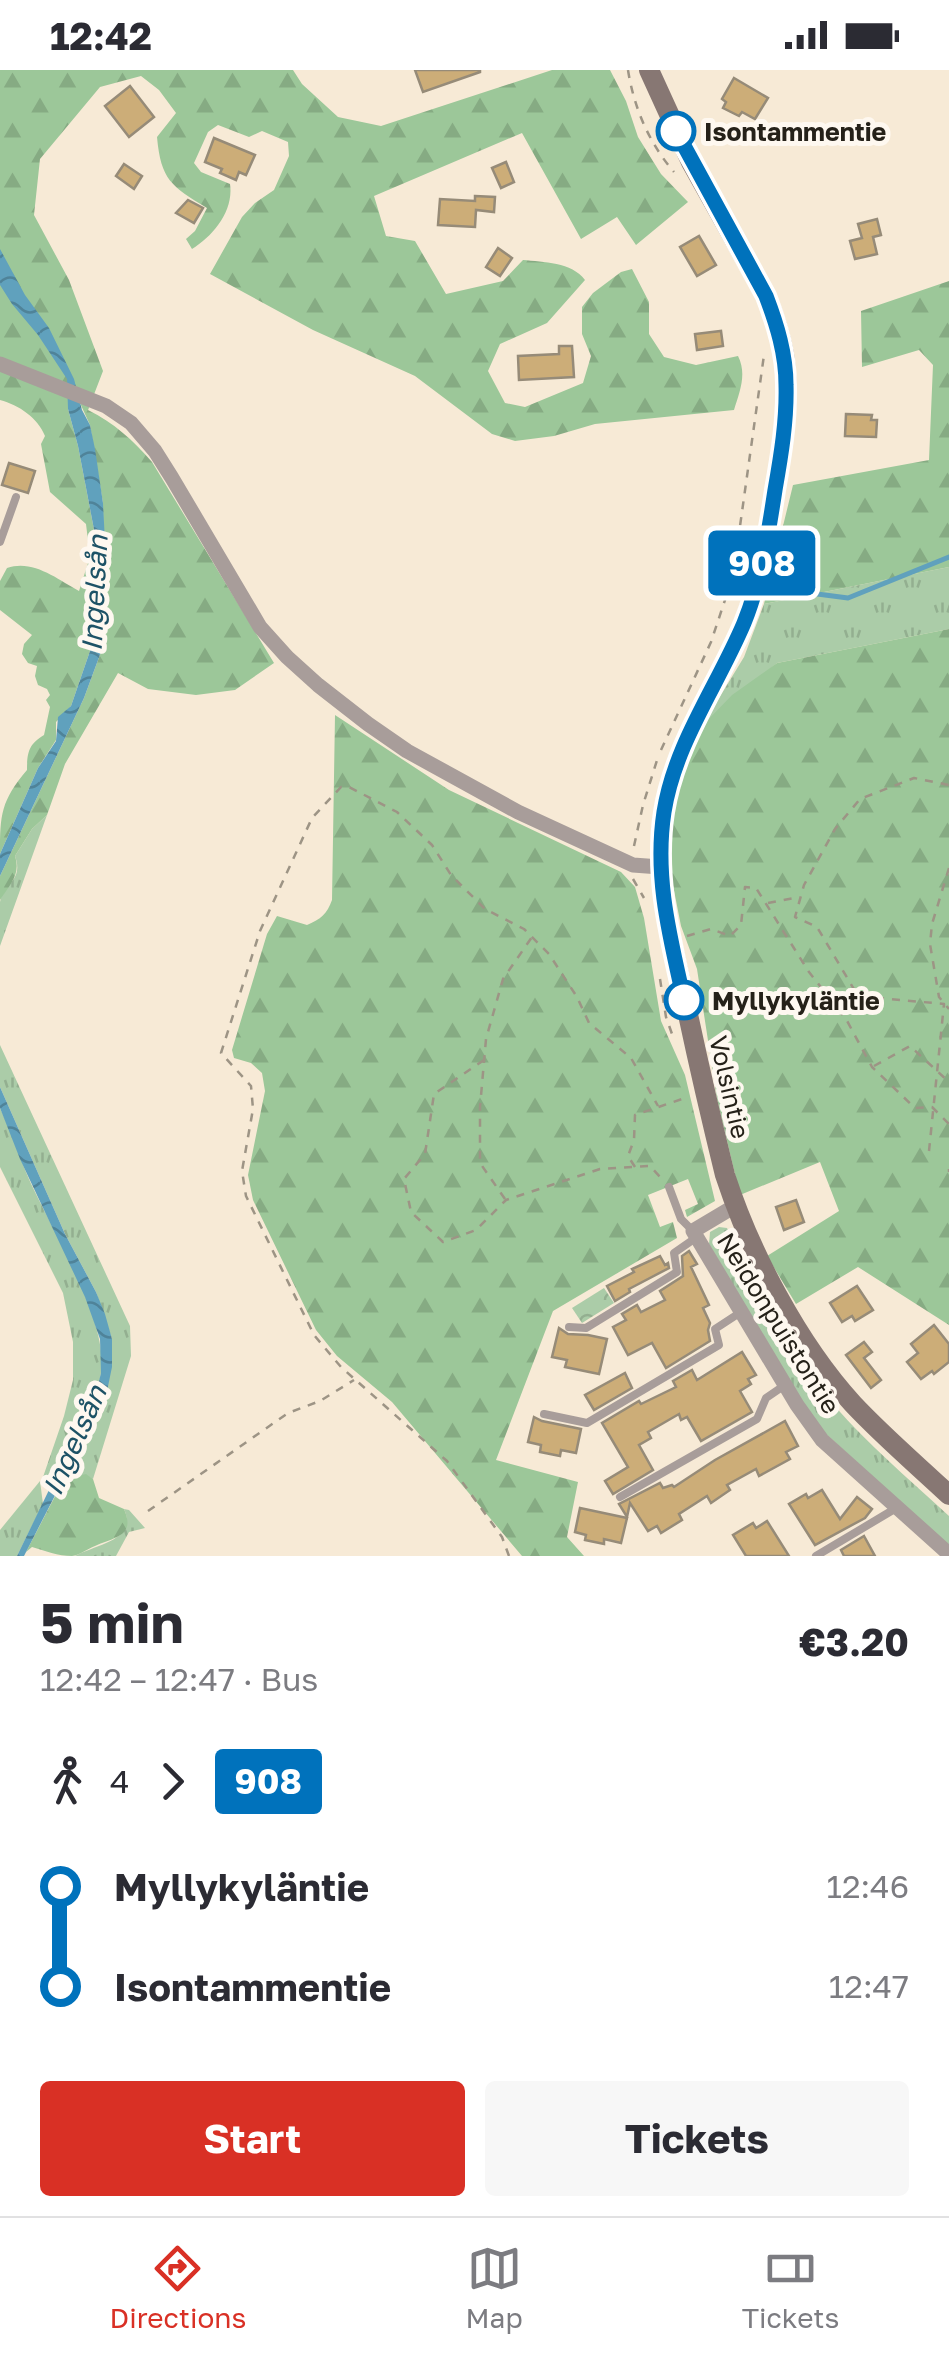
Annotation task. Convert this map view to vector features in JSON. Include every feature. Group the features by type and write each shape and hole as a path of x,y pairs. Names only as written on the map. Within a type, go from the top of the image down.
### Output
{"street":[{"name":"Volsintie","path":"649,70 691,162 766,296 784,353 786,386 779,470 757,585 743,624 682,747 664,810 660,867 666,916 735,1206 793,1322 820,1362 852,1403 949,1495"},
{"path":"0,364 119,413 141,433 260,627 318,686 368,724 518,812 632,865 660,867"},
{"name":"Neidonpuistontie","path":"735,1206 695,1234 785,1386 822,1440 949,1554"}],"lane":[{"path":"0,542 16,497"},
{"path":"569,1327 586,1328 678,1272 674,1253 695,1234 681,1219 669,1187"},
{"path":"544,1414 587,1423 720,1345 715,1329 741,1312"},
{"path":"620,1497 758,1419 766,1398 785,1386"},
{"path":"816,1556 898,1507"}],"path":[{"path":"628,70 635,104 653,142 680,178"},
{"path":"632,865 654,770 669,729 712,642 733,576 765,345"},
{"path":"944,1004 858,996 817,927 796,918 804,885 835,829 860,799 914,778 949,785"},
{"path":"509,1556 502,1537 446,1461 355,1379 314,1335 246,1196 242,1171 253,1108 251,1086 221,1053 260,931 312,818 341,788 349,787 397,812 432,845 451,875 484,909 524,929 549,954 589,1023 631,1058 658,1106"},
{"path":"949,868 930,944 939,997 949,1009"},
{"path":"684,936 711,930 730,936 741,925 745,886 756,888 809,972 846,1019 872,1067 915,1108 932,1107 949,1124"},
{"path":"766,904 801,896"},
{"path":"506,1200 480,1163 486,1039 503,979 532,937"},
{"path":"929,1151 944,1004"},
{"path":"872,1067 910,1046 949,1082"},
{"path":"484,1060 434,1094 424,1154 404,1179 412,1212 442,1242 476,1230 506,1200 600,1170 650,1166 669,1187"},
{"path":"635,1167 628,1156 634,1140 635,1115 694,1095"},
{"path":"148,1511 288,1412 320,1401 355,1379"}],"green space":[{"path":"0,70 293,70 302,84 338,117 381,126 552,70 610,70 638,137 661,174 688,202 636,245 617,217 581,239 522,133 374,196 386,236 415,241 446,294 503,281 523,260 565,266 585,280 547,323 500,344 488,371 505,403 525,407 583,383 591,356 582,334 582,307 593,293 621,272 632,269 649,302 649,334 664,357 696,365 738,356 742,376 734,410 595,424 554,436 515,441 492,434 415,376 313,330 210,274 242,217 274,190 289,156 288,142 262,131 249,137 218,125 208,132 194,163 201,172 230,184 229,204 220,222 192,249 186,239 207,208 185,194 165,173 157,137 176,113 159,90 141,76 100,87 40,159 34,215 69,280 103,371 88,410 123,433 152,462 274,663 235,690 196,695 148,689 118,673 65,764 47,815 32,829 15,856 16,874 0,900 0,876 84,698 101,652 104,627 103,503 90,425 80,403 68,409 96,540 94,633 71,706 56,722 56,740 38,768 0,854 4,809 27,770 30,749 44,735 50,707 46,700 50,695 38,685 37,666 28,663 22,654 32,635 0,610 0,581 7,568 26,566 79,591 90,557 86,524 50,492 42,429 27,413 0,400"},
{"path":"949,281 949,567 764,604 793,485 929,460 933,365 919,350 862,367 861,311"},
{"path":"949,567 949,629 777,663 702,726 744,657 764,604"},
{"path":"949,629 949,1325 858,1267 796,1304 767,1256 839,1211 820,1162 740,1195 717,1099 697,969 681,926 670,870 671,819 681,778 702,726 732,695 777,663"},
{"path":"335,715 449,790 621,872 635,887 661,1021 685,1075 715,1201 687,1217 685,1210 698,1204 688,1179 648,1195 660,1227 673,1222 677,1238 553,1311 496,1460 578,1482 567,1537 584,1556 522,1556 392,1402 337,1356 316,1330 253,1200 248,1175 265,1091 262,1073 251,1063 234,1058 232,1050 267,934 277,916 307,925 323,916 332,900"},
{"path":"47,815 0,946 0,902 17,871 15,856 32,829"},
{"path":"0,1045 130,1326 131,1356 93,1479 85,1475 64,1479 81,1448 112,1339 96,1292 65,1234 0,1087"},
{"path":"0,1108 79,1282 101,1353 101,1373 94,1399 55,1479 43,1477 73,1380 73,1342 63,1293 0,1167"},
{"path":"727,1228 774,1319 822,1391 874,1447 949,1516 949,1547 813,1422 709,1244 710,1232"},
{"path":"604,1288 614,1303 582,1323 572,1308"},
{"path":"86,1474 93,1479 99,1498 124,1509 125,1530 75,1555 32,1547 26,1552 64,1479"},
{"path":"40,1481 43,1504 17,1556 0,1556 0,1530"},
{"path":"124,1509 145,1528 129,1532 116,1556 75,1556 120,1534 127,1519"}],"water":[{"path":"0,249 25,295 49,328 74,379 95,449 105,542 101,652 84,698 0,876 0,854 38,768 56,741 58,717 71,706 90,651 94,633 96,540 68,409 67,379 0,285"},
{"name":"Ingelsån","path":"0,1087 65,1234 96,1292 112,1339 106,1396 24,1556 17,1556 96,1393 101,1373 100,1339 85,1297 20,1159 0,1108"}],"building":[{"path":"415,70 480,70 480,72 423,92"},
{"path":"734,78 768,98 755,119 723,108 726,102 722,99"},
{"path":"130,86 154,117 129,137 105,106"},
{"path":"214,138 255,155 246,175 239,172 236,180 205,162"},
{"path":"506,162 514,182 501,188 492,168"},
{"path":"124,164 142,176 134,189 116,176"},
{"path":"475,196 495,197 494,212 476,210 475,227 438,225 440,199 475,201"},
{"path":"188,200 203,208 194,223 176,213"},
{"path":"877,219 881,235 873,237 877,254 855,259 850,241 862,238 858,224"},
{"path":"699,236 716,265 697,276 680,247"},
{"path":"498,248 512,258 500,276 486,267"},
{"path":"721,331 723,346 697,350 695,334"},
{"path":"559,346 572,346 574,377 519,380 518,356 559,354"},
{"path":"846,414 872,415 871,420 877,420 876,437 845,436"},
{"path":"9,463 35,471 28,493 2,485"},
{"path":"796,1200 804,1222 784,1230 776,1207"},
{"path":"689,1251 697,1264 691,1267 709,1305 703,1308 710,1323 710,1341 666,1368 652,1343 628,1355 613,1327 626,1320 622,1314 637,1305 641,1312 665,1300 660,1291 683,1276 682,1256"},
{"path":"660,1256 669,1268 615,1301 607,1286"},
{"path":"857,1286 873,1310 855,1321 852,1316 842,1322 830,1303"},
{"path":"934,1325 949,1344 949,1362 921,1379 907,1362 918,1353 911,1344"},
{"path":"559,1328 568,1334 607,1339 599,1374 565,1367 567,1360 552,1357"},
{"path":"864,1342 872,1352 864,1358 881,1380 871,1388 846,1355"},
{"path":"742,1352 756,1375 740,1391 752,1412 701,1441 687,1417 681,1420 679,1414 648,1432 651,1438 639,1445 653,1470 613,1494 605,1481 628,1467 602,1423 639,1401 641,1404 676,1387 673,1381 692,1370 697,1380"},
{"path":"625,1373 632,1388 594,1410 585,1395"},
{"path":"534,1417 581,1429 576,1453 561,1450 560,1456 540,1452 541,1445 528,1442"},
{"path":"785,1421 798,1446 786,1452 790,1459 759,1476 756,1469 727,1485 730,1490 711,1503 707,1496 679,1514 682,1520 661,1533 657,1526 648,1531 630,1503 627,1517 619,1504 660,1483 663,1488 674,1487"},
{"path":"822,1490 840,1519 857,1497 872,1509 865,1518 815,1545 789,1504"},
{"path":"580,1508 627,1518 621,1543 585,1540 586,1535 575,1532"},
{"path":"767,1521 789,1556 746,1556 733,1535 753,1523 756,1528"},
{"path":"864,1536 875,1556 844,1556 841,1550"}],"waterway":[{"path":"779,589 848,598 949,557"}],"bus line":[{"name":"908","path":"676,131 766,296 784,353 786,386 779,470 757,585 743,624 682,747 664,810 660,867 684,1000"}],"place":[{"name":"Isontammentie","path":"676,131"},
{"name":"Myllykyläntie","path":"684,1000"}]}
